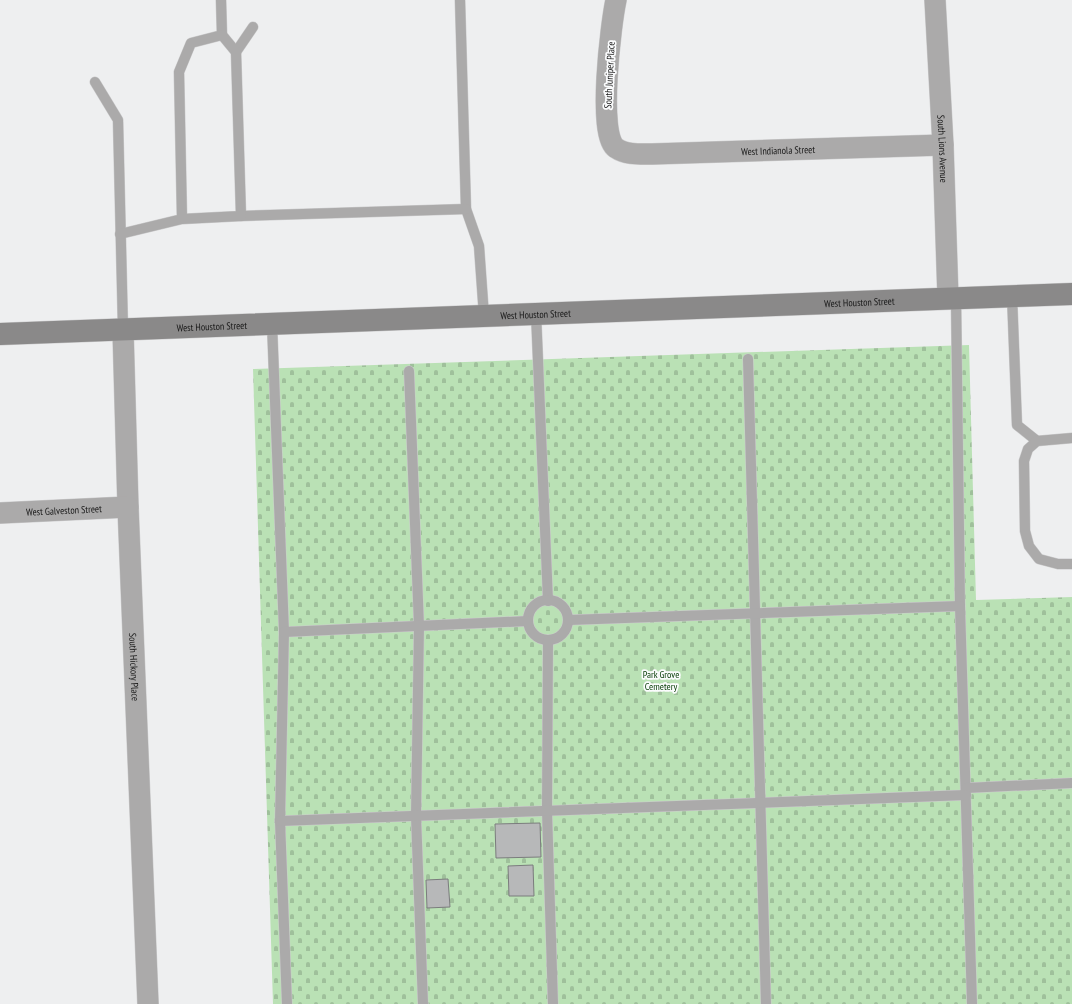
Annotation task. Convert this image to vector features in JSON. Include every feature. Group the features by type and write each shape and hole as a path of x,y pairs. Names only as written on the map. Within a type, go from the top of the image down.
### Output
{"main road":[{"name":"West Houston Street","path":"0,334 1072,294"}],"street":[{"name":"South Juniper Place","path":"615,148 609,139 607,127 608,65 612,19 616,0"},
{"name":"South Lions Avenue","path":"935,0 952,298"},
{"name":"West Indianola Street","path":"615,148 630,154 652,154 943,145"},
{"name":"South Hickory Place","path":"123,330 128,507 148,1004"},
{"name":"West Galveston Street","path":"0,513 128,507"}],"lane":[{"path":"222,0 222,35 236,52"},
{"path":"460,0 466,209 479,246 484,316"},
{"path":"241,216 236,52 253,27"},
{"path":"182,219 179,72 191,43 222,35"},
{"path":"95,82 118,120 123,330"},
{"path":"120,234 182,219 466,209"},
{"path":"1012,296 1017,425 1037,441"},
{"path":"952,298 972,1004"},
{"path":"536,313 548,600"},
{"path":"272,324 284,632 280,821 287,1004"},
{"path":"748,359 766,1004"},
{"path":"409,371 419,626 416,816 423,1004"},
{"path":"1072,438 1037,441 1028,449 1024,461 1025,531 1029,546 1039,559 1058,564 1072,564"},
{"path":"548,600 562,605 566,610 569,620 567,629 563,635 558,638 548,640 538,638 533,634 528,621 532,608 537,604 548,600"},
{"path":"569,620 960,606"},
{"path":"284,632 528,621"},
{"path":"548,640 547,811 553,1004"},
{"path":"280,821 760,803 966,792 1072,784"}],"green space":[{"name":"Park Grove Cemetery","path":"969,345 976,600 1072,597 1072,1004 273,1004 253,369"}],"building":[{"path":"540,823 541,857 496,858 495,824"},
{"path":"533,865 534,896 509,896 508,866"},
{"path":"448,879 450,907 427,908 426,880"}]}
